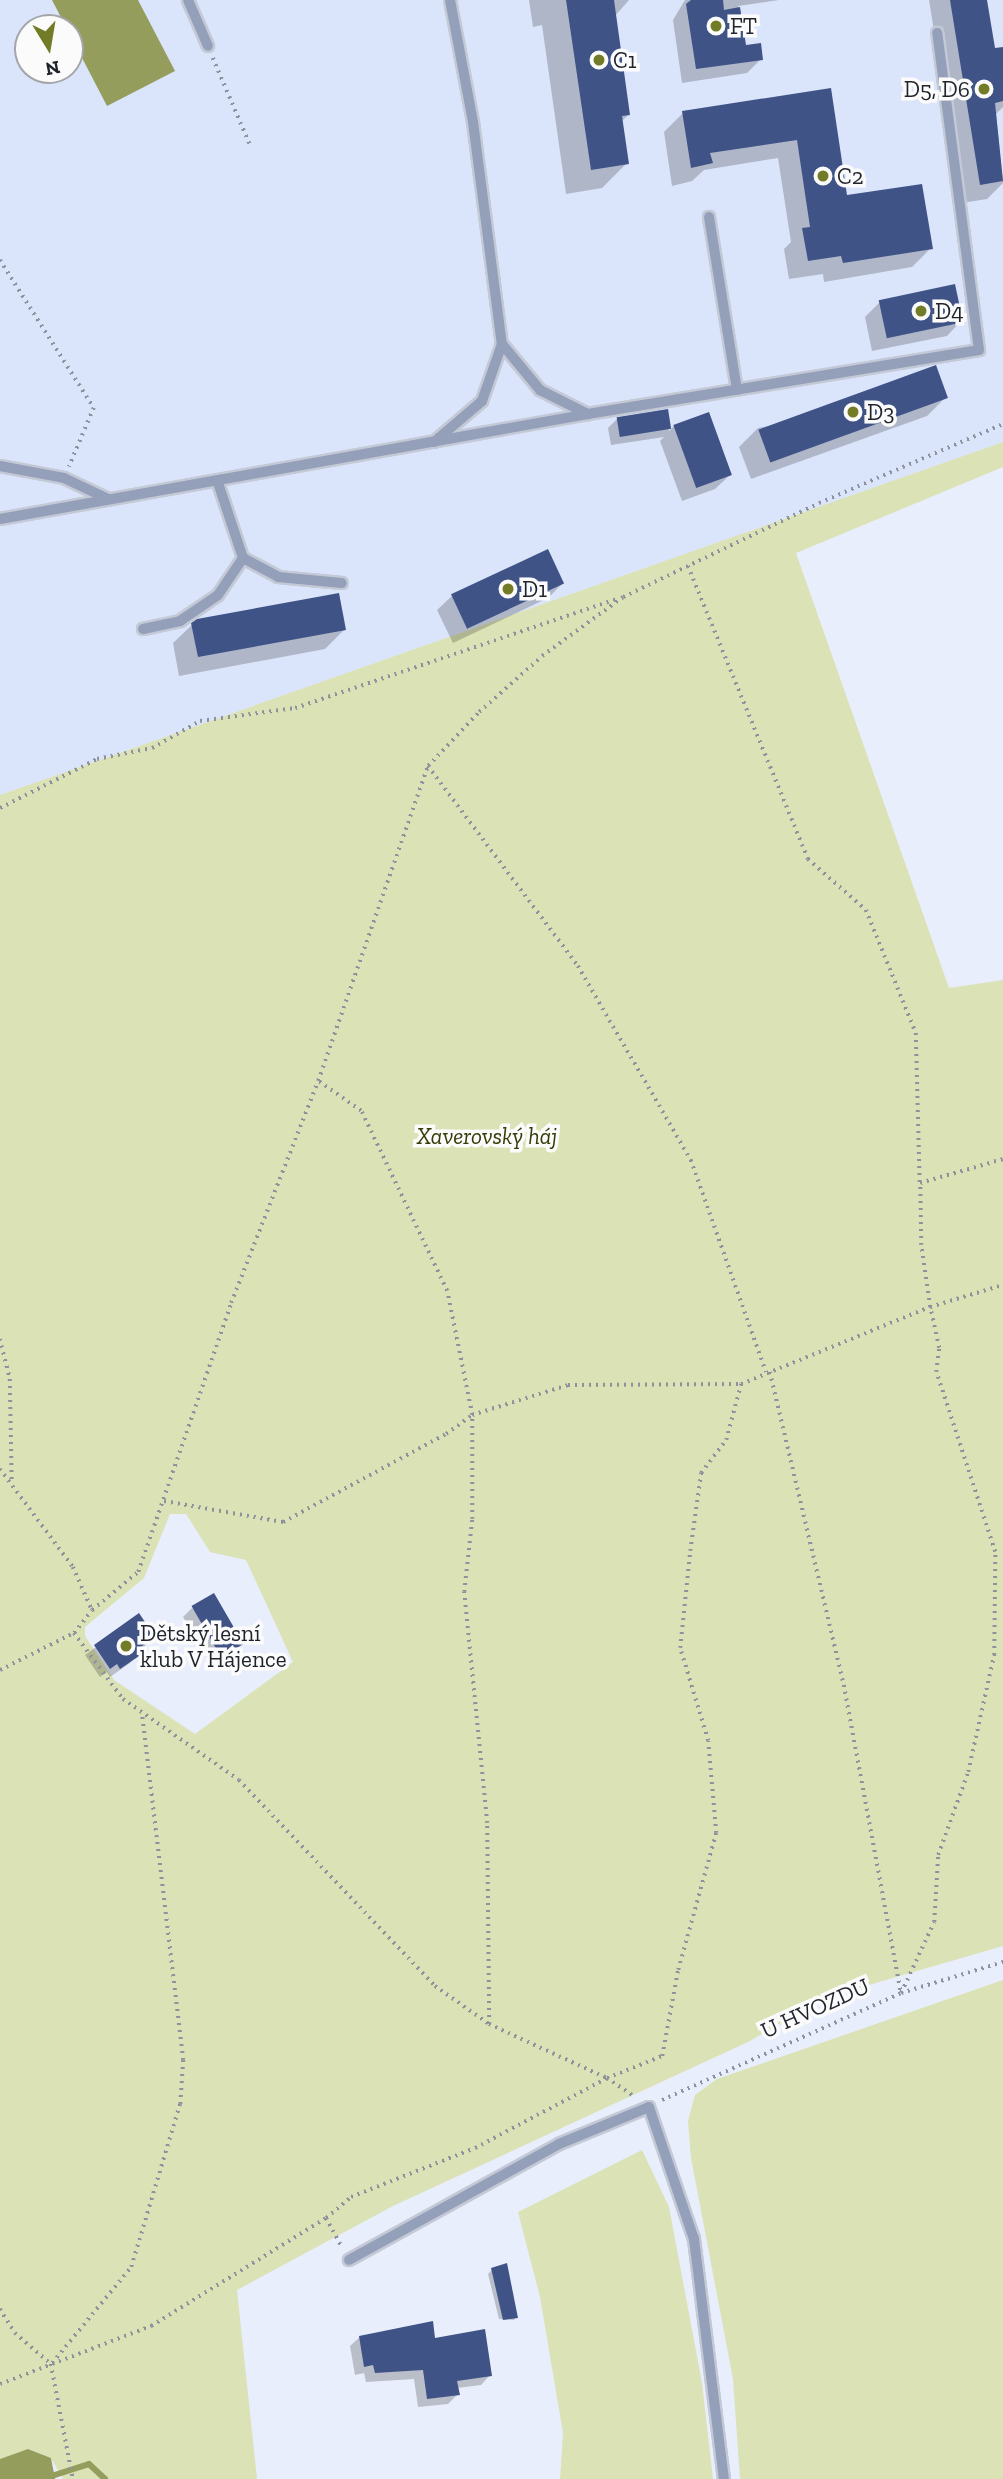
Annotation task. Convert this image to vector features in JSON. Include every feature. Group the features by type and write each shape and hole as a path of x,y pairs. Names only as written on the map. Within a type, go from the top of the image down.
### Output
{"lane":[{"path":"188,0 208,46"},
{"path":"433,442 482,401 502,344 474,122 450,0"},
{"path":"0,519 588,414 979,350 937,33"},
{"path":"709,217 737,390"},
{"path":"502,344 540,390 588,414"},
{"path":"0,466 64,478 108,499"},
{"path":"217,480 243,558 278,577 342,583"},
{"path":"142,629 180,621 218,595 243,558"},
{"path":"349,2260 559,2144 649,2107 694,2239 724,2479"}],"path":[{"path":"208,46 251,146"},
{"path":"0,260 94,408 64,478"},
{"path":"0,808 97,759 152,748 200,721 295,708 623,597 1003,424"},
{"path":"688,566 808,859 866,910 916,1033 921,1245 939,1348 936,1372 995,1552 995,1655 968,1772 938,1855 934,1922 901,1993"},
{"path":"0,1670 74,1633 92,1610 138,1572 231,1303 318,1081 428,766 479,712 542,656 623,597"},
{"path":"428,766 578,966 691,1160 768,1372 844,1685 901,1993"},
{"path":"318,1081 361,1111 447,1291 472,1415 472,1520 464,1592 487,1823 489,2024"},
{"path":"920,1183 1003,1158"},
{"path":"164,1501 284,1522 446,1434 472,1415 568,1385 741,1384 930,1307 1003,1284"},
{"path":"0,1339 10,1379 12,1485"},
{"path":"0,2384 150,2326 326,2218 351,2197 475,2148 607,2078 662,2056 678,1970 716,1833 708,1741 680,1648 701,1473 726,1440 741,1384"},
{"path":"0,1469 73,1567 92,1610"},
{"path":"74,1633 123,1699 239,1780 435,1986 489,2024 607,2078 649,2107"},
{"path":"51,2364 131,2267 180,2104 183,2060 171,1993 167,1915 142,1714"},
{"name":"U HVOZDU","path":"649,2107 901,1993 1003,1962"},
{"path":"326,2218 349,2260"},
{"path":"0,2309 15,2333 51,2364 71,2453 73,2478"}],"shaded area":[{"path":"0,0 1003,0 1003,442 0,795"},
{"path":"52,0 138,0 175,71 107,106 84,62 84,14 59,14"},
{"path":"28,2449 51,2458 55,2479 0,2479 0,2459"}],"green space":[{"name":"Xaverovský háj","path":"1003,442 1003,467 796,553 949,988 1003,980 1003,1946 824,1998 748,2042 393,2206 237,2290 257,2479 63,2479 51,2458 29,2449 0,2459 0,795","holes":["170,1514 186,1514 210,1552 246,1560 293,1662 195,1734 114,1680 85,1636 85,1627 144,1578"]},
{"path":"1003,1980 1003,2479 740,2479 733,2379 691,2158 688,2121 695,2095 717,2079"},
{"path":"642,2150 669,2207 702,2383 713,2479 560,2479 563,2433 540,2297 518,2212"}],"building":[{"name":"C1","path":"566,0 614,0 630,115 622,116 629,164 591,170"},
{"name":"FT","path":"691,0 723,0 724,10 740,7 746,45 761,43 763,60 696,69 686,4"},
{"name":"D5, D6","path":"950,0 987,0 995,48 1003,47 1003,101 995,103 1003,181 980,185"},
{"name":"C2","path":"831,88 847,195 922,184 933,249 843,263 841,256 808,261 802,228 810,227 797,140 710,153 713,163 691,168 682,111"},
{"name":"D4","path":"955,284 963,322 887,338 879,300"},
{"name":"D3","path":"936,365 948,398 770,463 758,430"},
{"path":"668,409 671,429 620,437 617,417"},
{"path":"709,412 732,475 696,488 673,425"},
{"name":"D1","path":"548,549 564,583 467,629 451,594"},
{"path":"339,593 346,630 198,657 191,623 197,619"},
{"path":"214,1593 244,1644 221,1657 191,1606"},
{"path":"139,1613 155,1637 138,1649 142,1654 120,1669 117,1664 110,1669 94,1645"},
{"path":"507,2263 518,2318 503,2320 491,2268"},
{"path":"433,2321 435,2338 485,2329 492,2376 457,2381 460,2395 427,2399 423,2370 375,2373 373,2365 364,2367 359,2336"}],"waterway":[{"path":"42,2479 89,2464 105,2479"}],"place":[{"name":"FT","path":"716,26"},
{"name":"C1","path":"599,60"},
{"name":"D5, D6","path":"984,89"},
{"name":"C2","path":"823,176"},
{"name":"D4","path":"921,311"},
{"name":"D3","path":"853,412"},
{"name":"D1","path":"508,589"},
{"name":"Dětský lesní klub V Hájence","path":"126,1646"}]}
